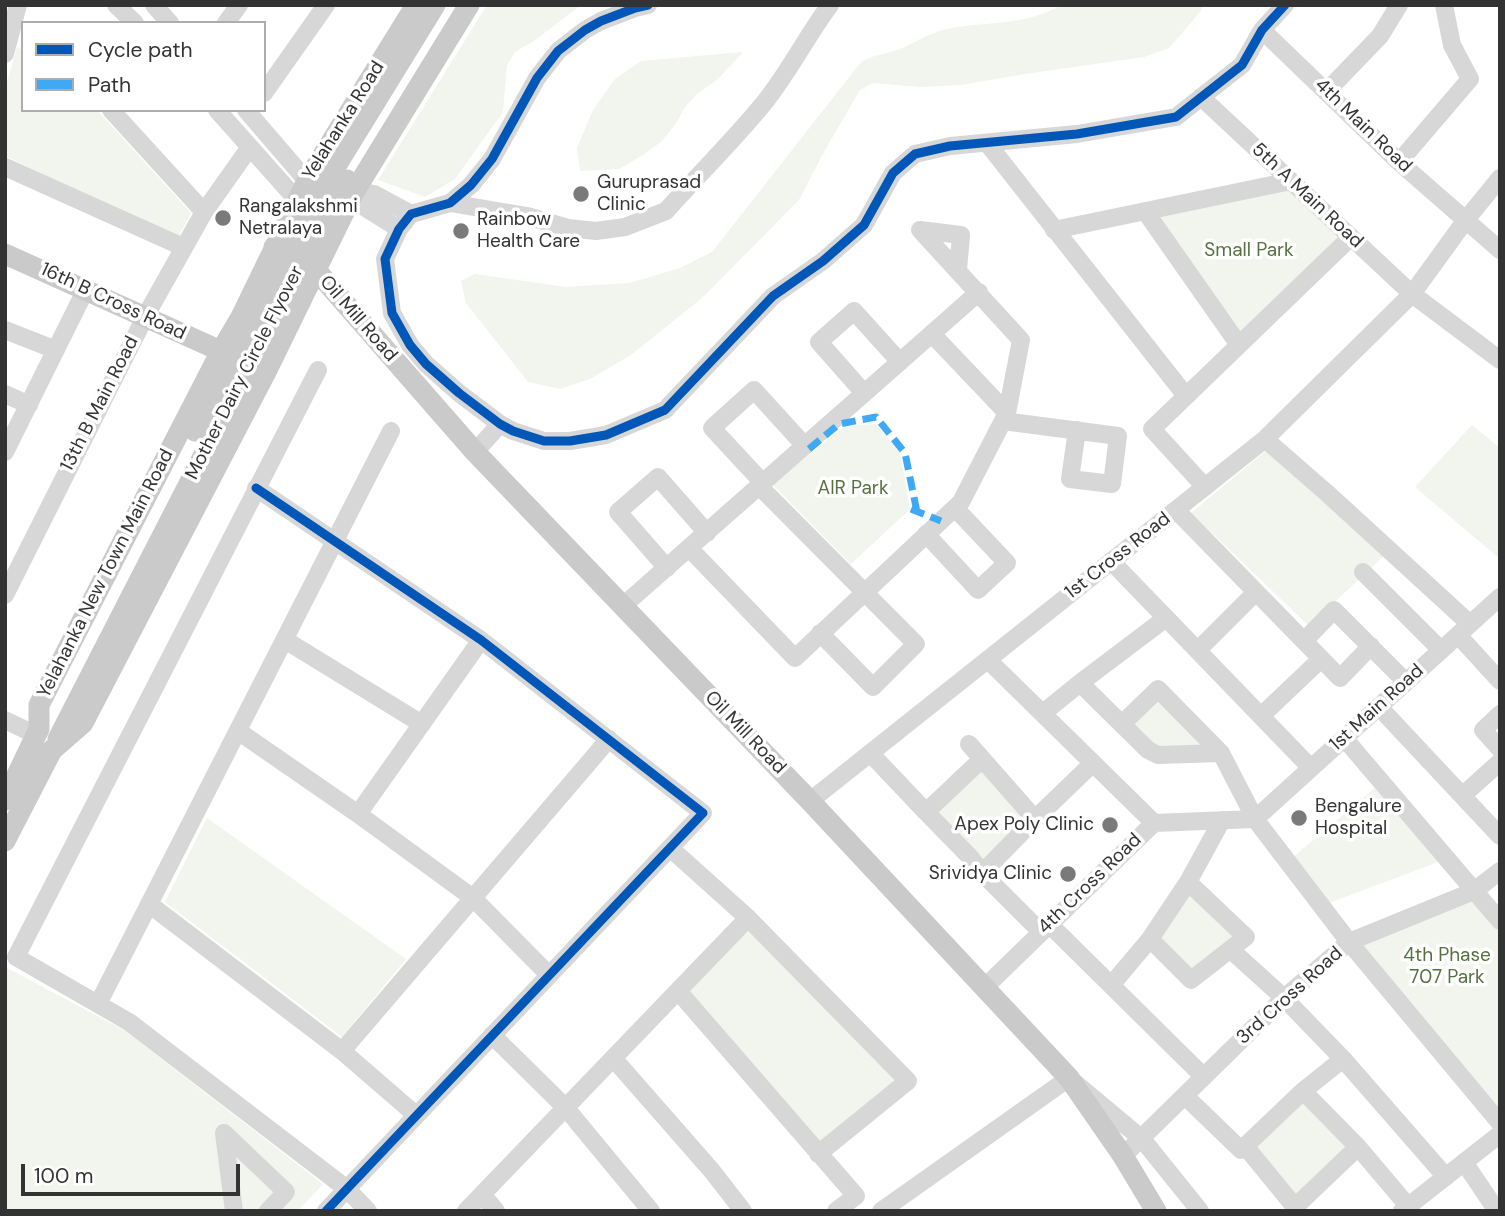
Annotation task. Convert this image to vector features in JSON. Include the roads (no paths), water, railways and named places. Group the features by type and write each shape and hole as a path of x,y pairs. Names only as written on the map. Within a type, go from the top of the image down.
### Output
{"main road":[{"name":"Yelahanka Road","path":"220,351 241,317 307,181 416,5"},
{"name":"Mother Dairy Circle Flyover","path":"37,732 344,182 435,5"},
{"name":"Mother Dairy Circle Flyover","path":"344,182 454,5"},
{"path":"5,841 52,750 83,723 266,372 315,269 344,182 469,5"},
{"path":"274,247 315,269"},
{"name":"16th B Cross Road","path":"5,254 266,372"},
{"name":"Oil Mill Road","path":"315,269 475,452 810,801 1069,1078 1123,1156 1156,1211"},
{"name":"Yelahanka New Town Main Road","path":"5,800 37,732 39,705 220,351"},
{"name":"Mother Dairy Circle Flyover","path":"52,750 204,435"}],"street":[{"path":"5,54 17,35 18,5"},
{"path":"117,5 133,21"},
{"path":"143,21 155,5 168,21"},
{"path":"227,21 239,5"},
{"path":"266,90 326,5"},
{"path":"648,5 601,21 558,51 537,78 492,159 471,185 450,203 411,214 399,229 385,259 392,313 410,345 426,364 500,424 544,441 570,441 606,435 665,410 774,296 823,261 864,225 893,173 915,154 950,146 1077,134 1176,117 1242,65 1262,30 1285,5"},
{"path":"811,31 812,5"},
{"path":"450,203 506,212 582,230 625,227 653,218 666,211 763,104 789,70 811,31 830,5"},
{"path":"1326,92 1380,36 1399,5"},
{"path":"1399,162 1470,79 1452,45 1444,5"},
{"name":"4th Main Road","path":"1262,30 1399,162 1500,250"},
{"name":"5th A Main Road","path":"1201,97 1412,294 1500,360"},
{"path":"113,112 204,212"},
{"path":"219,112 297,200"},
{"path":"249,112 307,181 344,182 374,194 411,214"},
{"path":"987,143 1186,396"},
{"name":"13th B Main Road","path":"5,595 183,247 250,147"},
{"path":"5,167 183,247"},
{"path":"1412,294 1500,178"},
{"path":"1054,230 1291,181"},
{"path":"344,182 364,207 399,229"},
{"path":"1145,211 1239,345"},
{"path":"1205,487 1152,429 1351,237"},
{"path":"689,548 795,658 961,502 1005,417 1021,340 958,270"},
{"path":"5,452 86,289"},
{"path":"624,606 979,292"},
{"name":"1st Cross Road","path":"810,801 1265,439 1412,294"},
{"path":"864,394 819,342 854,311 900,362"},
{"path":"5,330 56,350"},
{"path":"932,334 1005,417 1077,430"},
{"path":"318,370 16,957 129,1021 346,1189 368,1211"},
{"path":"805,446 754,390 712,428 761,485 916,644 873,687 820,634"},
{"path":"5,394 29,405"},
{"path":"475,452 500,424"},
{"path":"98,1004 391,431"},
{"path":"1265,439 1328,494 1464,629 1499,679"},
{"path":"667,568 618,512 658,477 707,533"},
{"path":"256,488 481,640 703,813 326,1211"},
{"path":"926,534 978,590 1007,563 955,508"},
{"path":"1176,510 1340,678 1371,646"},
{"path":"1111,561 1311,768"},
{"path":"1363,572 1441,650"},
{"path":"1198,650 1256,592"},
{"name":"1st Main Road","path":"1255,819 1500,597"},
{"path":"1304,641 1334,610 1406,682"},
{"path":"1043,713 1166,618"},
{"path":"285,639 422,724"},
{"path":"358,814 481,640"},
{"path":"1261,716 1321,659"},
{"path":"988,660 1154,823"},
{"path":"1080,683 1148,750 1158,755 1221,753"},
{"path":"1122,724 1158,689 1221,753 1255,819 1349,942 1500,1123"},
{"path":"1379,706 1500,836"},
{"path":"1500,714 1483,730 1500,749"},
{"path":"5,720 37,732"},
{"path":"238,731 473,898 549,975"},
{"path":"1344,738 1500,921"},
{"path":"342,1051 609,739"},
{"path":"969,744 1035,819"},
{"path":"870,754 970,857 982,873 1112,984 1204,1077"},
{"path":"926,812 982,759"},
{"path":"1463,795 1500,762"},
{"path":"982,873 1093,763"},
{"name":"4th Cross Road","path":"985,987 1154,823 1255,819"},
{"path":"1112,984 1150,939 1188,882 1222,820"},
{"path":"670,848 748,918 908,1081 818,1154"},
{"name":"3rd Cross Road","path":"1123,1156 1284,998 1349,942 1474,891 1500,871"},
{"path":"1150,939 1191,980 1247,937 1188,882"},
{"path":"149,904 342,1051 416,1115"},
{"path":"466,1211 748,918"},
{"path":"1231,950 1284,998 1343,1059 1446,1177"},
{"path":"678,990 856,1196 836,1211"},
{"path":"492,1035 565,1107 651,1211"},
{"path":"613,1058 712,1171 743,1211"},
{"path":"1185,1096 1241,1150 1303,1091 1343,1059"},
{"path":"881,1211 1069,1078 1142,1139 1200,1211"},
{"path":"1303,1091 1358,1147 1405,1208 1500,1134"},
{"path":"234,1211 223,1133 286,1192 268,1211"},
{"path":"1245,1146 1295,1207 1358,1147"},
{"path":"1464,1162 1497,1211"},
{"path":"482,1194 496,1211"}],"place":[{"name":"Guruprasad Clinic","path":"581,194"},
{"name":"Rangalakshmi Netralaya","path":"223,218"},
{"name":"Rainbow Health Care","path":"461,231"},
{"name":"Bengalure Hospital","path":"1299,818"},
{"name":"Apex Poly Clinic","path":"1110,825"},
{"name":"Srividya Clinic","path":"1068,874"}],"park label":[{"name":"Small Park","path":"1249,251"},
{"name":"AIR Park","path":"853,489"},
{"name":"4th Phase 707 Park","path":"1447,967"}]}
